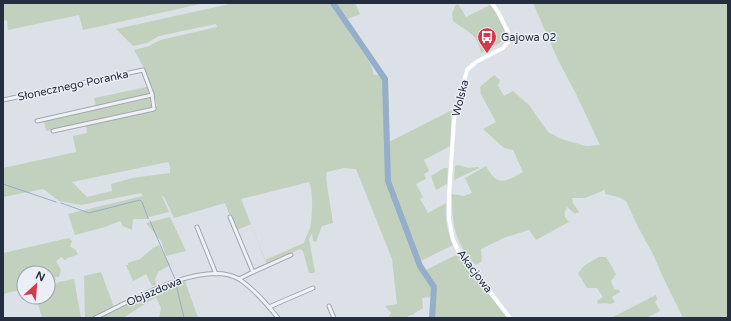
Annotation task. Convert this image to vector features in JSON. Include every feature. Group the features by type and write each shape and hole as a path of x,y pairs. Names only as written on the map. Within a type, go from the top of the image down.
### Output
{"street":[{"name":"Wolska","path":"449,219 448,203 454,119 465,75 471,66 503,48 508,42 508,32 502,18 492,3"},
{"name":"Słonecznego Poranka","path":"3,100 143,70 152,95"},
{"path":"37,121 152,95 154,108 53,130"},
{"path":"230,217 253,272"},
{"name":"Akacjowa","path":"449,219 453,240 459,252 510,318"},
{"path":"197,228 216,274"},
{"path":"239,280 291,255"},
{"name":"Objazdowa","path":"95,318 168,284 194,275 216,274 231,276 239,280 259,296 278,318"},
{"path":"269,307 313,288"},
{"path":"328,306 334,318"}],"green space":[{"path":"3,3 205,3 83,30 79,15 8,30 7,20 3,21"},
{"path":"234,3 330,3 371,65 374,75 384,74 388,82 389,142 452,110 450,146 424,160 429,171 424,174 426,179 416,184 423,197 420,199 428,213 446,203 447,224 453,245 421,261 426,270 458,254 508,318 430,318 431,297 422,298 423,308 407,318 388,318 391,313 385,306 397,304 392,259 356,169 344,168 327,172 326,178 333,223 322,226 316,242 313,241 312,233 309,239 315,272 313,273 309,273 303,251 300,249 267,264 265,260 304,243 310,228 311,218 312,198 311,186 309,182 241,199 251,224 237,230 232,215 229,214 225,203 174,218 164,197 162,196 169,212 149,217 149,219 133,219 132,230 123,226 120,221 105,227 75,235 68,214 143,196 141,193 81,205 59,201 43,189 3,197 3,168 76,152 73,136 87,133 86,125 155,109 157,106 152,86 150,86 144,68 134,50 149,46 160,40 217,27 216,24 159,36 147,43 133,46 116,29","holes":["168,162 170,166 170,173 132,178 111,184 112,191 87,197 72,182"]},
{"path":"337,3 355,3 360,14 348,19"},
{"path":"533,3 728,3 728,318 683,318 626,201 618,197 605,194 605,190 585,198 572,198 573,203 579,212 575,214 567,207 565,215 569,222 536,240 529,230 506,237 481,249 482,261 476,265 463,249 454,223 452,194 464,196 472,193 465,178 486,166 494,177 502,181 523,172 513,150 504,148 483,129 496,122 481,94 480,87 494,75 500,80 498,86 504,96 513,91 529,105 548,132 561,139 586,146 600,145 558,60"},
{"path":"458,4 466,17 490,5 499,17 504,28 504,38 501,42 481,53 474,37 453,21 452,14 455,6"},
{"path":"147,87 149,95 96,107 94,98"},
{"path":"151,98 153,107 46,131 44,121"},
{"path":"458,165 468,168 479,168 454,180 455,166"},
{"path":"444,168 448,168 447,184 436,190 431,176"},
{"path":"170,217 186,251 166,256 161,241 146,223"},
{"path":"69,238 72,241 70,247 75,249 78,254 65,260 61,257 56,261 61,270 59,277 56,277 56,265 16,265 16,291 3,294 3,253"},
{"path":"159,245 170,265 158,272 155,279 156,285 152,286 146,274 133,281 126,265 140,259"},
{"path":"599,257 606,257 616,274 611,281 614,289 619,290 620,292 612,297 615,302 611,304 598,304 597,301 603,297 597,288 587,288 578,273 585,265"},
{"path":"101,272 114,307 92,318 85,318 84,276"},
{"path":"184,278 198,318 159,318 161,308 156,297 123,318 97,318 153,291 175,284"},
{"path":"74,279 81,318 42,318 38,305 56,305 56,284"},
{"path":"656,295 657,299 655,302 660,311 646,318 611,318"}],"waterway":[{"path":"333,3 385,79 388,181 420,266 434,287 432,318"},
{"path":"3,184 56,202"},
{"path":"61,203 89,213 140,200 148,218"},
{"path":"150,221 175,279"},
{"path":"176,284 184,318"}],"place":[{"name":"Gajowa 02","path":"487,54"}]}
